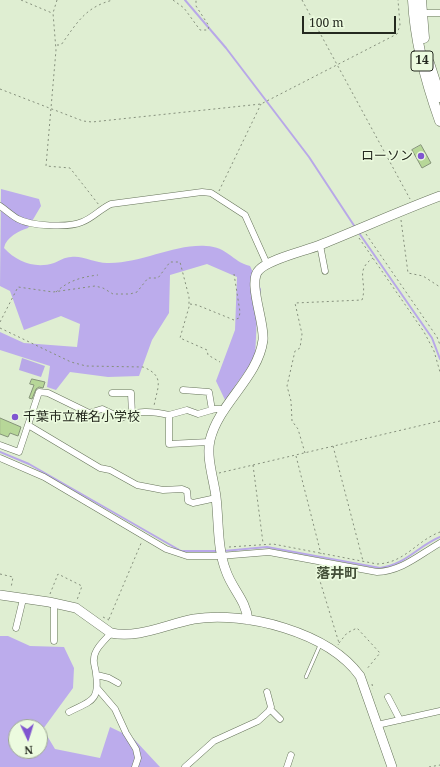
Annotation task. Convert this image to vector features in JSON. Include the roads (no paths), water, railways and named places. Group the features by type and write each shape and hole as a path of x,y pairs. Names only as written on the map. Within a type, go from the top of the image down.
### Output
{"main road":[{"name":"14","path":"413,0 422,60 440,121"},
{"name":"14","path":"421,0 428,56 440,97"}],"street":[{"path":"422,13 440,13"},
{"path":"0,206 18,219 32,224 72,225 92,217 102,208 124,201 202,192 211,193 245,215 267,264"},
{"path":"248,620 245,604 226,573 220,552 210,442 215,427 225,409 257,361 260,353 263,331 254,283 257,272 267,264 320,245 440,196"},
{"path":"320,245 325,271"},
{"path":"183,390 209,392 212,410"},
{"path":"0,445 19,452 39,392 48,394 89,413 102,410 122,418 132,414 153,411 170,414 179,410 187,410 198,414 212,410 225,409"},
{"path":"112,393 131,393 132,414"},
{"path":"170,414 169,444 210,442"},
{"path":"28,425 100,468 110,470 137,485 163,490 182,489 187,491 188,501 192,503 216,498"},
{"path":"0,458 44,477 144,536 177,554 187,556 220,552 270,552 377,572 387,571 406,565 440,543"},
{"path":"0,595 51,602 81,610 111,633 133,634 214,617 248,620 290,630 321,644 350,664 360,676 392,767"},
{"path":"16,628 23,598"},
{"path":"51,602 54,641"},
{"path":"69,712 91,701 96,696 97,688 94,658 98,648 111,633"},
{"path":"96,675 109,678 118,683"},
{"path":"97,688 115,709 126,733 136,749 138,758 135,767"},
{"path":"267,692 270,709 280,719"},
{"path":"388,698 400,720"},
{"path":"185,767 214,741 258,721 270,709"},
{"path":"377,725 440,711"},
{"path":"287,767 291,755"}],"lane":[{"path":"306,677 321,644"}],"waterway":[{"path":"185,0 226,48 309,157 355,227"},
{"path":"359,233 432,338 440,359"},
{"path":"0,452 29,464 181,551 217,551"},
{"path":"224,551 267,547 380,568 397,563 440,537"}],"place":[{"name":"ローソン","path":"421,156"},
{"name":"千葉市立椎名小学校","path":"15,417"}],"district":[{"name":"落井町","path":"337,574"}]}
